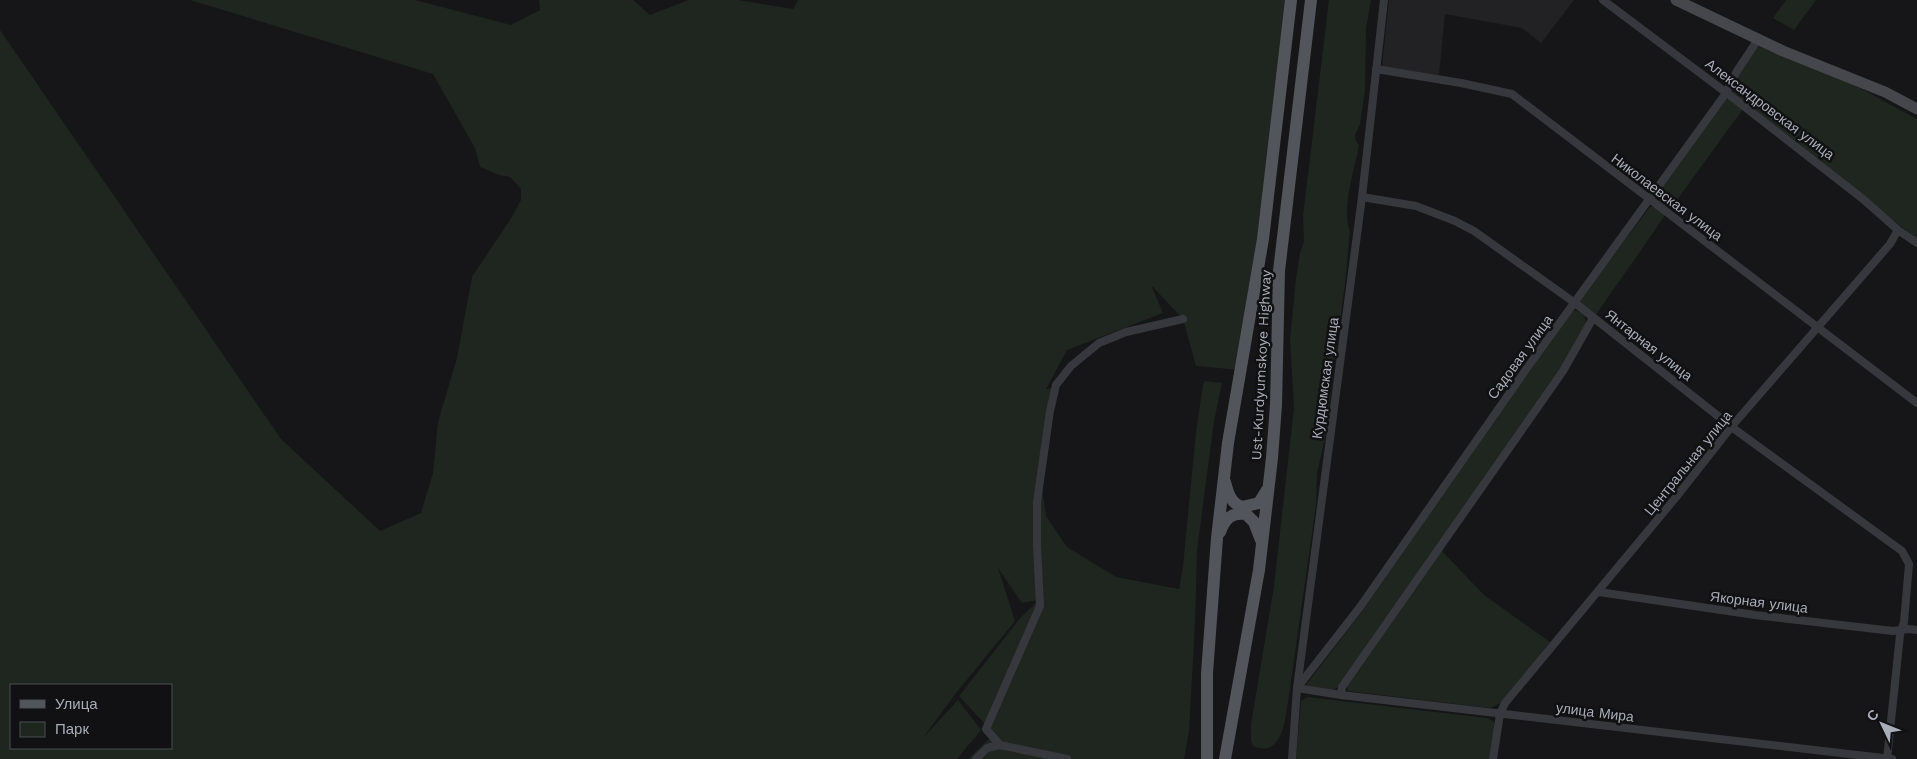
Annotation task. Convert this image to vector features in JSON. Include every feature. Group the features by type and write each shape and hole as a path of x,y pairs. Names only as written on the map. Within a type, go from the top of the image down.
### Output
{"main road":[{"name":"Ust-Kurdyumskoye Highway","path":"1207,759 1207,673 1217,538 1224,477 1245,340 1263,239 1291,0"},
{"name":"Ust-Kurdyumskoye Highway","path":"1225,759 1260,570 1276,404 1279,271 1311,0"},
{"path":"1224,477 1229,496 1242,507 1259,503 1268,490"},
{"path":"1217,538 1224,523 1235,513 1240,513 1246,514 1254,522 1262,542"}],"street":[{"name":"Курдюмская улица","path":"1292,759 1297,688 1362,197 1384,0"},
{"name":"Александровская улица","path":"1603,0 1726,93 1863,200 1898,230 1917,243"},
{"path":"1676,0 1783,51 1884,92 1917,109"},
{"name":"Садовая улица","path":"1297,688 1360,607 1526,368 1726,93 1737,71 1759,38"},
{"name":"Николаевская улица","path":"1376,69 1461,83 1512,94 1917,403"},
{"name":"Янтарная улица","path":"1362,197 1416,206 1474,231 1575,303 1732,426 1902,551 1909,564 1902,630"},
{"name":"Центральная улица","path":"1500,714 1505,704 1599,592 1732,426 1890,244 1898,230"},
{"path":"1341,695 1342,687 1563,371 1593,318"},
{"path":"1000,745 986,729 1040,606 1037,502 1050,411 1056,385 1071,366 1099,342 1126,332 1183,319"},
{"name":"Якорная улица","path":"1599,592 1764,616 1893,632 1917,630"},
{"path":"1887,759 1902,630"},
{"name":"улица Мира","path":"1297,688 1500,714 1892,759"},
{"path":"1492,759 1500,714"},
{"path":"976,759 987,748 1000,745 1067,759"}],"shaded area":[{"path":"1389,0 1574,0 1541,43 1522,28 1445,14 1439,75 1382,67"}],"green space":[{"path":"190,0 415,0 511,25 540,10 539,0 633,0 650,15 688,0 738,0 793,9 798,0 1291,0 1241,370 1196,366 1183,319 1151,285 1163,313 1067,350 1046,389 1056,388 1041,482 1046,516 1067,547 1116,577 1179,589 1203,384 1205,381 1222,383 1214,421 1197,550 1189,731 1184,759 968,759 994,734 959,696 1021,617 1039,600 1022,603 998,568 1015,621 956,693 923,738 958,700 981,730 957,759 0,759 0,30 281,439 380,531 421,513 433,473 438,422 457,358 472,277 521,200 521,189 510,177 499,175 480,167 475,148 433,74"},
{"path":"1329,0 1371,0 1366,29 1365,91 1360,124 1355,135 1359,145 1348,200 1347,212 1350,231 1345,283 1325,438 1317,473 1316,505 1287,710 1280,736 1276,743 1263,749 1253,746 1251,724 1274,586 1294,408 1290,340 1296,278 1304,241 1303,216"},
{"path":"1786,0 1816,0 1794,30 1773,18"},
{"path":"1764,36 1917,119 1917,239 1733,95 1739,75"},
{"path":"1726,99 1729,99 1743,109 1669,211 1659,203 1659,192"},
{"path":"1655,206 1666,214 1595,316 1581,305 1580,299 1650,207"},
{"path":"1573,310 1583,314 1586,324 1560,370 1337,688 1331,690 1306,685 1363,610 1528,370"},
{"path":"1440,549 1484,595 1550,642 1501,703 1490,708 1348,691 1347,686"},
{"path":"1307,697 1487,718 1493,721 1496,726 1490,759 1296,759 1301,701"}]}
